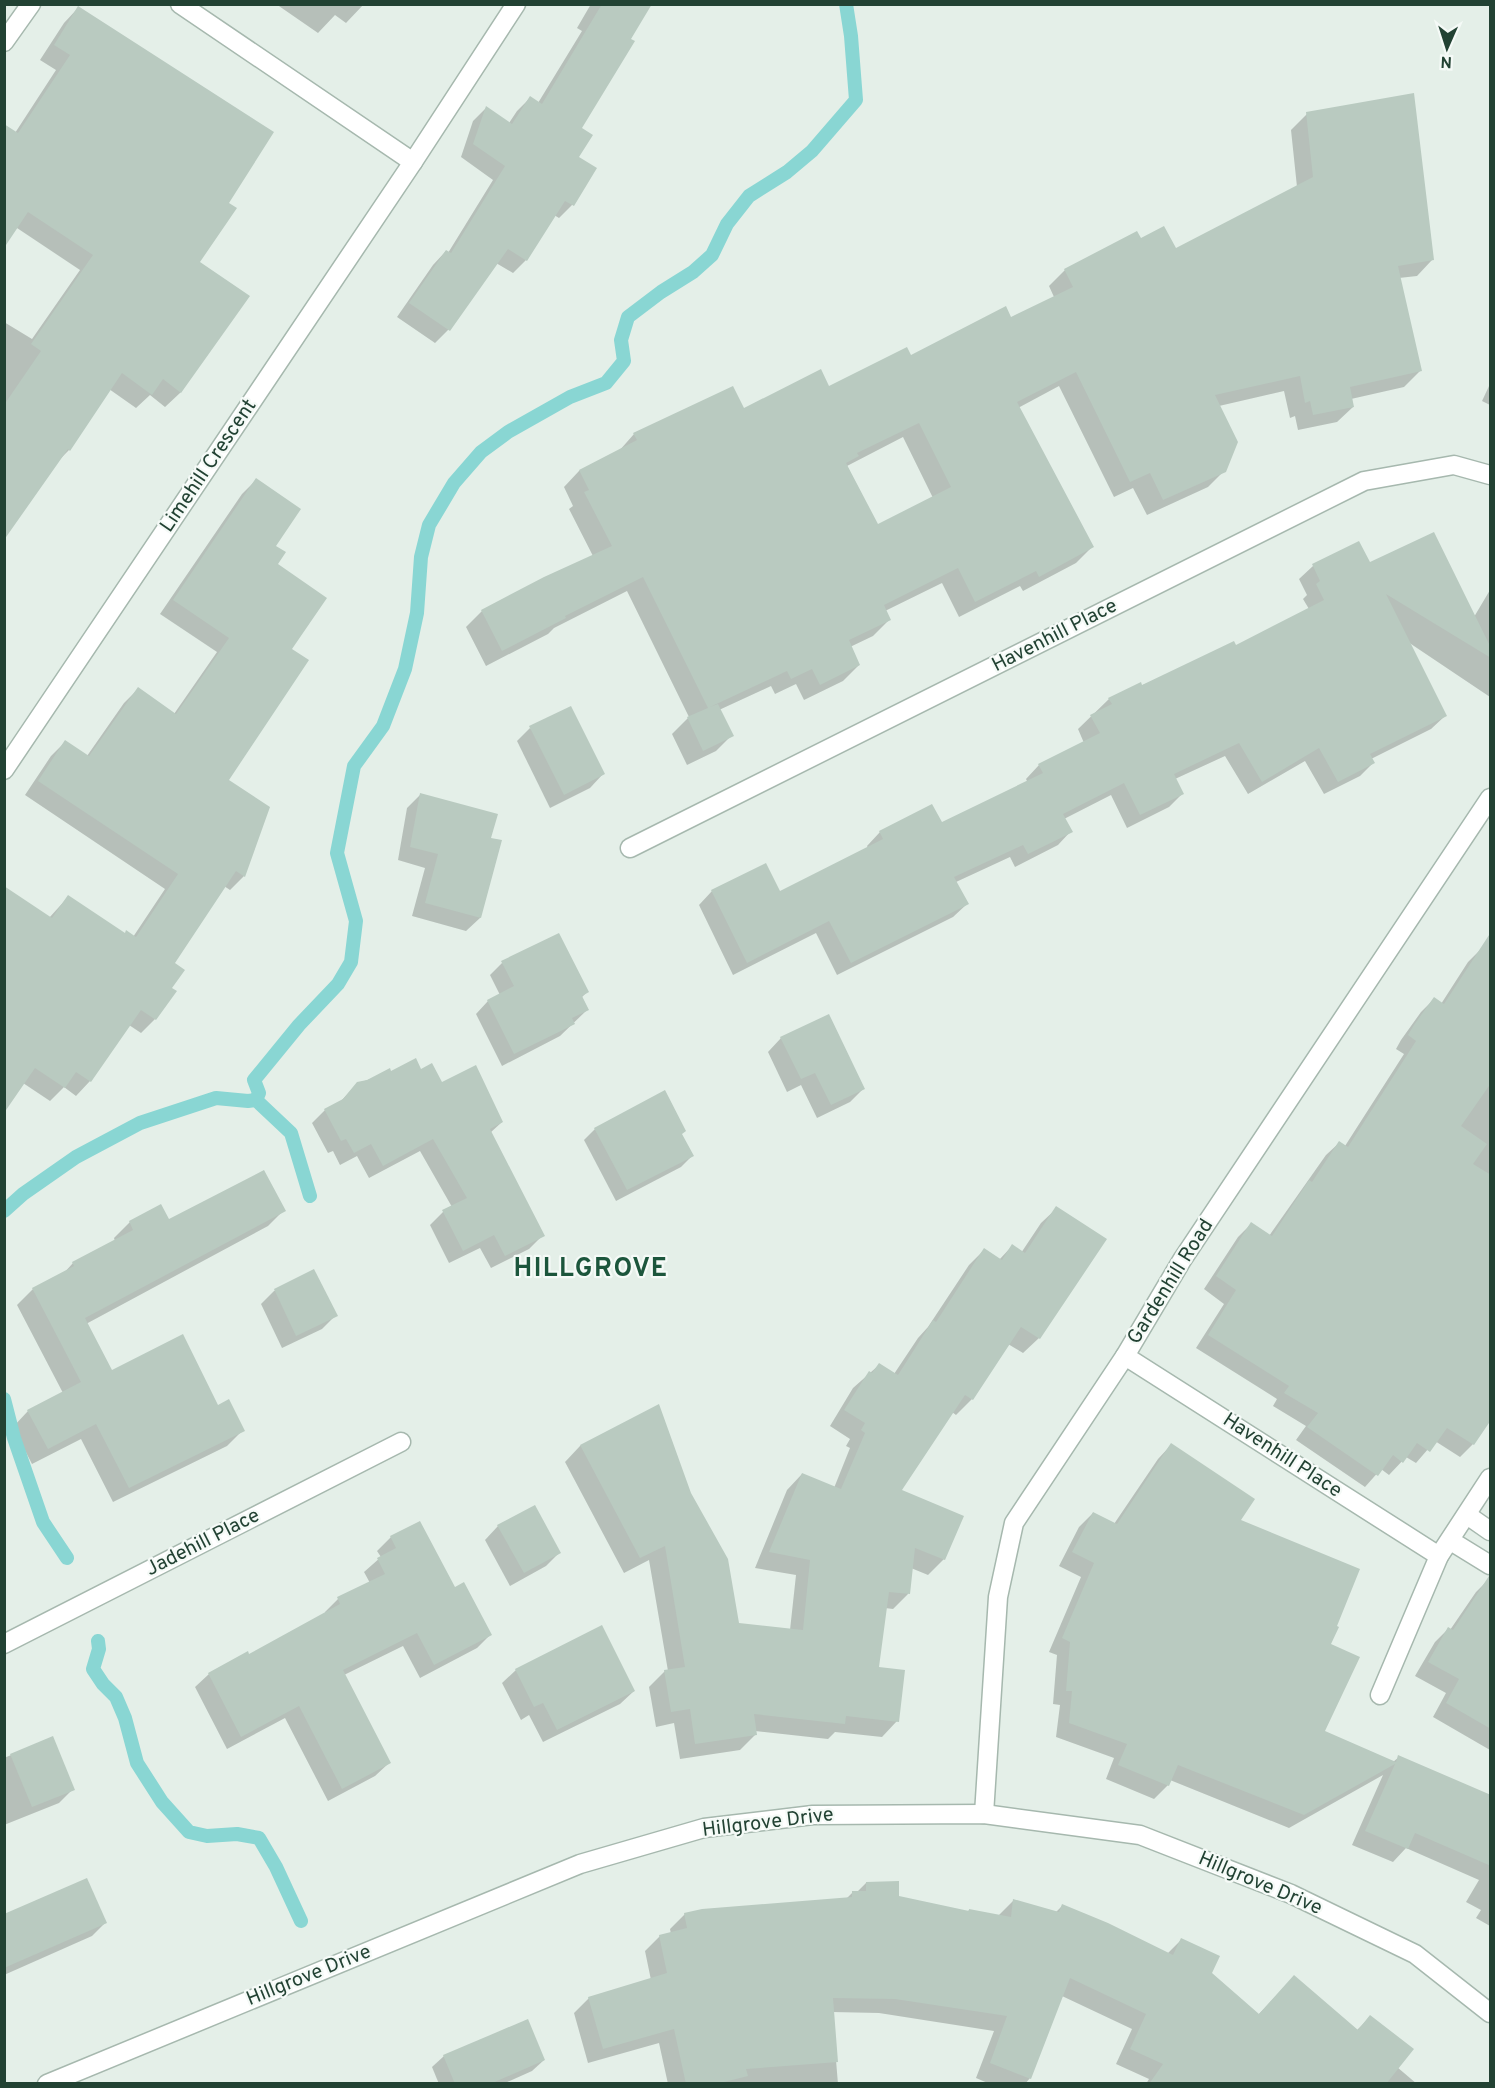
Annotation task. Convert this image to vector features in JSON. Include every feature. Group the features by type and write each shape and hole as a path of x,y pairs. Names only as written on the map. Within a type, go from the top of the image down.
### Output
{"street":[{"path":"4,42 31,4"},
{"path":"180,4 413,162"},
{"name":"Limehill Crescent","path":"4,770 413,162 516,4"},
{"name":"Havenhill Place","path":"630,848 1364,481 1454,465 1491,475"},
{"name":"Gardenhill Road","path":"984,1814 998,1597 1014,1523 1125,1356 1182,1260 1491,798"},
{"name":"Havenhill Place","path":"1125,1356 1439,1556"},
{"name":"Jadehill Place","path":"4,1644 401,1442"},
{"path":"1380,1695 1439,1556 1491,1478"},
{"path":"1467,1515 1491,1531"},
{"path":"1451,1540 1491,1565"},
{"name":"Hillgrove Drive","path":"47,2084 580,1864 704,1828 813,1815 984,1814 1140,1835 1291,1894 1415,1954 1491,2013"}],"building":[{"path":"602,4 652,4 631,39 635,41 582,128 593,135 579,157 597,168 574,206 565,201 527,261 508,249 450,331 409,303 446,250 451,253 505,166 473,144 486,106 512,124 530,96 542,104"},
{"path":"78,6 274,132 229,203 237,208 200,262 250,296 181,393 163,379 152,395 122,373 70,451 68,449 4,540 4,405 41,351 31,344 93,255 28,212 4,248 4,124 18,133 70,55 54,45"},
{"path":"1414,93 1434,260 1398,266 1422,371 1350,387 1354,407 1313,415 1310,401 1305,403 1300,376 1215,395 1238,442 1226,472 1163,500 1150,473 1130,482 1076,372 1017,402 1094,547 1039,577 1036,571 975,602 958,568 884,605 891,620 849,640 860,665 820,685 812,669 791,679 787,671 710,707 718,704 734,736 703,751 687,717 708,708 643,577 502,651 481,610 544,577 612,546 584,492 589,490 579,470 637,440 633,433 733,386 744,408 821,369 829,386 907,347 911,355 1006,306 1011,317 1073,287 1064,269 1137,231 1141,238 1164,226 1176,248 1313,177 1306,112","holes":["919,423 951,487 878,524 846,463 859,456 857,453"]},
{"path":"256,478 301,509 276,546 286,552 278,564 327,598 292,649 309,660 229,780 270,807 245,877 236,871 175,963 185,970 172,988 177,991 156,1020 141,1010 91,1082 76,1072 65,1088 35,1068 4,1113 4,886 52,918 68,895 125,933 126,930 136,937 178,874 38,781 65,740 89,756 138,687 176,714 229,638 173,600"},
{"path":"1434,532 1491,648 1491,658 1386,594 1447,716 1370,754 1375,763 1338,782 1319,748 1262,782 1239,743 1174,774 1184,794 1140,815 1124,783 1063,814 1073,832 1028,854 1023,845 954,877 969,904 851,963 829,921 747,963 711,890 766,863 780,891 883,839 879,831 932,804 942,822 1043,773 1038,764 1100,733 1090,715 1112,704 1108,698 1141,682 1142,685 1234,641 1236,645 1324,600 1316,584 1320,581 1312,564 1359,541 1370,562"},
{"path":"571,706 605,774 564,795 529,726"},
{"path":"420,793 498,814 491,838 502,840 481,918 425,903 438,854 410,847"},
{"path":"1491,932 1491,1083 1461,1126 1487,1144 1473,1164 1491,1175 1491,1420 1474,1445 1447,1428 1430,1452 1417,1443 1403,1463 1393,1455 1378,1476 1307,1427 1318,1413 1284,1393 1289,1386 1208,1335 1236,1290 1216,1276 1251,1222 1272,1236 1309,1180 1312,1182 1339,1141 1348,1147 1416,1041 1408,1035 1414,1025 1434,997 1444,1004"},
{"path":"559,933 589,992 582,996 589,1010 572,1018 575,1024 514,1054 487,1000 514,986 501,961"},
{"path":"829,1014 865,1089 831,1105 815,1073 801,1079 780,1037"},
{"path":"416,1058 421,1069 432,1063 442,1082 476,1065 503,1122 490,1129 545,1236 505,1256 494,1235 463,1251 442,1210 467,1198 433,1139 383,1166 371,1144 354,1153 346,1139 341,1141 324,1109 343,1099 357,1082 367,1080 390,1068 391,1071"},
{"path":"665,1090 686,1131 682,1134 694,1156 627,1190 594,1128"},
{"path":"264,1170 286,1211 85,1318 112,1370 183,1334 218,1405 229,1399 245,1431 129,1488 96,1424 48,1449 27,1410 81,1382 32,1288 74,1266 72,1262 133,1230 129,1221 161,1204 169,1219"},
{"path":"1056,1206 1107,1239 1040,1339 1021,1327 973,1400 965,1395 902,1490 964,1516 945,1560 915,1548 910,1594 889,1592 879,1667 905,1670 899,1722 846,1716 845,1724 754,1714 757,1735 695,1744 690,1709 671,1712 664,1670 685,1667 665,1546 640,1558 580,1445 659,1404 691,1493 728,1559 739,1623 803,1630 810,1560 769,1552 802,1473 841,1489 865,1433 861,1430 865,1423 844,1410 869,1371 872,1373 879,1363 898,1375 933,1320 936,1322 984,1248 1002,1260 1012,1244 1025,1253"},
{"path":"314,1269 338,1316 296,1336 274,1289"},
{"path":"1171,1443 1255,1499 1241,1520 1360,1569 1331,1644 1360,1657 1325,1731 1396,1762 1398,1755 1491,1795 1491,1866 1415,1833 1408,1849 1365,1831 1395,1764 1304,1815 1178,1765 1169,1786 1118,1765 1127,1744 1069,1723 1072,1691 1066,1691 1070,1642 1062,1638 1094,1563 1072,1552 1093,1512 1117,1524"},
{"path":"535,1505 561,1553 524,1573 497,1525"},
{"path":"420,1521 455,1587 464,1582 492,1635 434,1665 417,1633 343,1670 391,1763 342,1789 299,1706 241,1737 208,1673 248,1651 249,1654 340,1604 337,1597 385,1574 377,1558 396,1548 390,1536"},
{"path":"1491,1576 1491,1729 1446,1703 1459,1679 1428,1662 1448,1627 1453,1630"},
{"path":"602,1625 635,1691 557,1730 543,1703 534,1707 515,1669"},
{"path":"53,1736 75,1790 32,1807 10,1754"},
{"path":"87,1878 107,1923 4,1968 4,1914"},
{"path":"899,1881 899,1896 969,1911 969,1909 1011,1917 1013,1899 1059,1912 1062,1904 1108,1923 1173,1955 1181,1938 1220,1956 1212,1973 1259,2014 1294,1975 1358,2030 1370,2015 1414,2049 1386,2084 1149,2084 1163,2064 1130,2049 1146,2014 1070,1978 1031,2079 990,2063 1007,2016 895,1999 833,1998 838,2062 746,2069 748,2076 716,2084 686,2084 674,2029 603,2049 588,1997 667,1973 659,1935 687,1928 684,1913 702,1909 852,1897 852,1891 866,1891 866,1882"},
{"path":"528,2019 545,2060 490,2084 455,2084 443,2055"}],"waterway":[{"path":"4,1211 23,1194 76,1157 140,1123 216,1098 256,1100 259,1093 254,1080 299,1025 338,984 351,962 356,921 337,853 354,766 383,726 405,669 417,613 421,557 429,525 454,483 481,452 508,432 570,397 606,383 624,361 621,340 628,317 693,272 712,255 727,224 749,196 787,172 812,151 856,100 846,4"},
{"path":"256,1100 291,1133 310,1196"},
{"path":"4,1399 14,1438 43,1522 67,1558"},
{"path":"98,1641 99,1649 93,1669 116,1697 125,1718 137,1763 162,1802 189,1832 207,1836 237,1834 259,1838 276,1867 301,1921"}],"district":[{"name":"HILLGROVE","path":"591,1269"}]}
